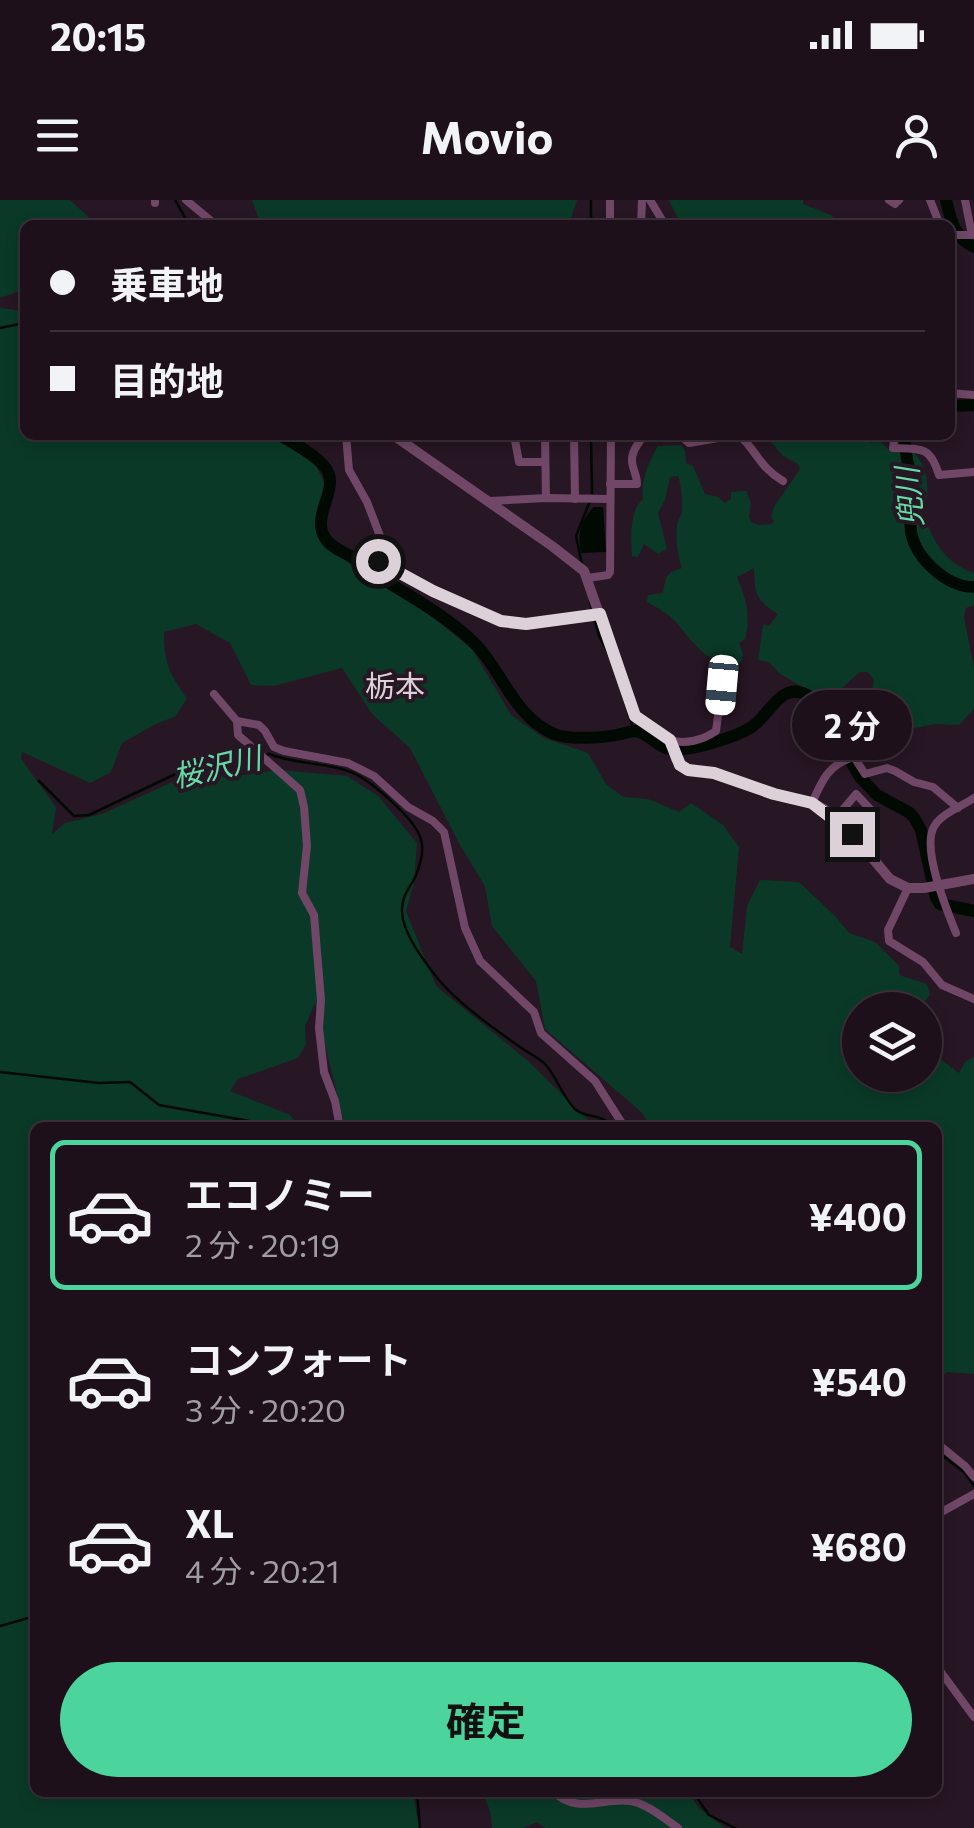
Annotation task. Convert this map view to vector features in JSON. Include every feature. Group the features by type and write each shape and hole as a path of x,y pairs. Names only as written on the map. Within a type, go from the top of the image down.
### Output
{"street":[{"path":"186,200 210,220"},
{"path":"889,200 894,204 900,200"},
{"path":"966,200 973,235"},
{"path":"346,440 348,470 380,536 375,557 378,561 501,621 526,624 600,614"},
{"path":"400,440 576,563 588,578 635,716 670,740 687,742 716,731 722,685"},
{"path":"515,440 520,462 545,462"},
{"path":"545,440 546,498"},
{"path":"574,440 575,498"},
{"path":"588,578 610,572 611,440"},
{"path":"610,484 636,484 633,452 641,440"},
{"path":"745,440 769,473 784,481"},
{"path":"895,440 894,448 914,448 930,454 939,475 974,472"},
{"path":"488,501 610,499"},
{"path":"214,694 237,721 238,736 300,790 307,846 302,893 314,915 321,1000 318,1028 324,1072 339,1122"},
{"path":"237,721 258,725 274,747 284,752 348,763 374,776 444,832 465,928 480,961 534,1012 541,1033 596,1081 621,1122"},
{"path":"670,740 676,759 688,770 714,773 812,803 852,834 890,880 908,888 974,879"},
{"path":"812,803 830,769 854,757 865,774 887,768 933,787 958,808"},
{"path":"836,819 856,794 872,811 852,834"},
{"path":"956,933 939,886 932,831 938,821 974,798"},
{"path":"908,888 888,930 890,941 923,962 942,985 974,999"},
{"path":"942,1447 974,1477"},
{"path":"942,1512 974,1494"},
{"path":"942,1673 974,1717"},
{"path":"558,1797 585,1806 635,1801 678,1828"}],"green space":[{"path":"0,200 70,200 92,220 20,220 20,291 0,298"},
{"path":"252,200 577,200 570,220 259,220"},
{"path":"669,200 803,200 803,204 836,220 679,220"},
{"path":"0,308 20,310 20,440 286,440 313,459 326,487 329,499 319,529 328,549 421,608 472,649 511,715 544,738 588,753 606,784 623,797 648,799 679,812 691,803 723,825 739,847 730,947 742,954 747,906 760,880 799,882 849,933 875,942 899,966 899,975 927,984 929,992 842,992 842,1092 942,1092 942,1060 959,1073 965,1062 974,1057 974,1374 942,1375 942,1122 648,1122 545,1029 536,981 492,926 485,886 410,748 372,714 342,668 274,686 251,685 230,643 196,624 164,632 169,667 187,698 176,716 122,743 111,772 90,783 22,752 21,759 56,807 52,834 65,823 102,814 192,773 226,777 279,770 347,776 378,796 417,843 414,883 406,911 436,986 528,1061 590,1122 344,1122 315,1003 305,1026 306,1044 298,1058 238,1079 230,1091 290,1115 296,1122 30,1122 30,1797 414,1797 419,1828 0,1828"},
{"path":"769,440 879,440 891,452 912,451 920,460 927,484 923,513 933,536 952,561 974,573 974,605 966,608 964,617 974,668 974,709 959,725 915,728 890,699 875,703 871,695 874,680 868,672 860,672 842,688 850,711 836,709 831,713 814,694 779,673 769,662 758,660 763,625 769,626 778,614 758,595 754,568 737,577 747,615 745,639 739,643 741,663 711,658 672,618 647,602 648,595 663,593 669,574 682,568 676,536 682,507 678,476 670,477 658,513 667,549 658,554 644,544 638,557 632,556 633,518 643,499 646,472 658,446 681,445 686,463 693,466 705,494 725,503 731,499 731,492 746,491 751,503 749,517 759,525 772,524 774,507 800,469"},
{"path":"485,1797 691,1797 725,1828 545,1828 537,1822 523,1828 492,1828"}],"shaded area":[{"path":"594,507 603,507 606,552 581,553 581,528"}],"waterway":[{"path":"175,200 186,220"},
{"path":"591,200 591,220"},
{"name":"兜川","path":"946,200 952,220"},
{"name":"兜川","path":"955,227 974,247"},
{"path":"0,328 20,324"},
{"name":"兜川","path":"955,406 974,405"},
{"path":"288,440 314,457 329,474 329,492 321,520 328,542 469,638 539,726 554,734 578,738 636,731 669,749 686,749 743,732 786,694 804,694 816,701 860,777 877,795 915,819 940,904 974,911"},
{"path":"591,440 592,493"},
{"name":"兜川","path":"905,440 914,542 934,570 953,582 974,587"},
{"path":"582,565 576,536 590,501"},
{"path":"590,602 599,636 609,655"},
{"path":"623,696 634,731"},
{"name":"桜沢川","path":"39,781 74,816 89,815 186,769 206,764 221,767 247,763 269,754 359,776 402,812 421,840 420,863 403,900 402,912 410,938 427,964 466,1007 545,1064 575,1109 607,1122"},
{"path":"0,1072 99,1083 130,1082 159,1105 269,1122"},
{"name":"桜沢川","path":"942,1455 965,1473 974,1486"},
{"path":"0,1626 30,1617"},
{"path":"417,1797 420,1828"},
{"path":"696,1797 709,1815 735,1828"}],"district":[{"name":"栃本","path":"395,687"}],"route":[{"path":"378,561 501,621 526,624 600,614 635,716 670,740 680,765 812,803 852,834"}]}
